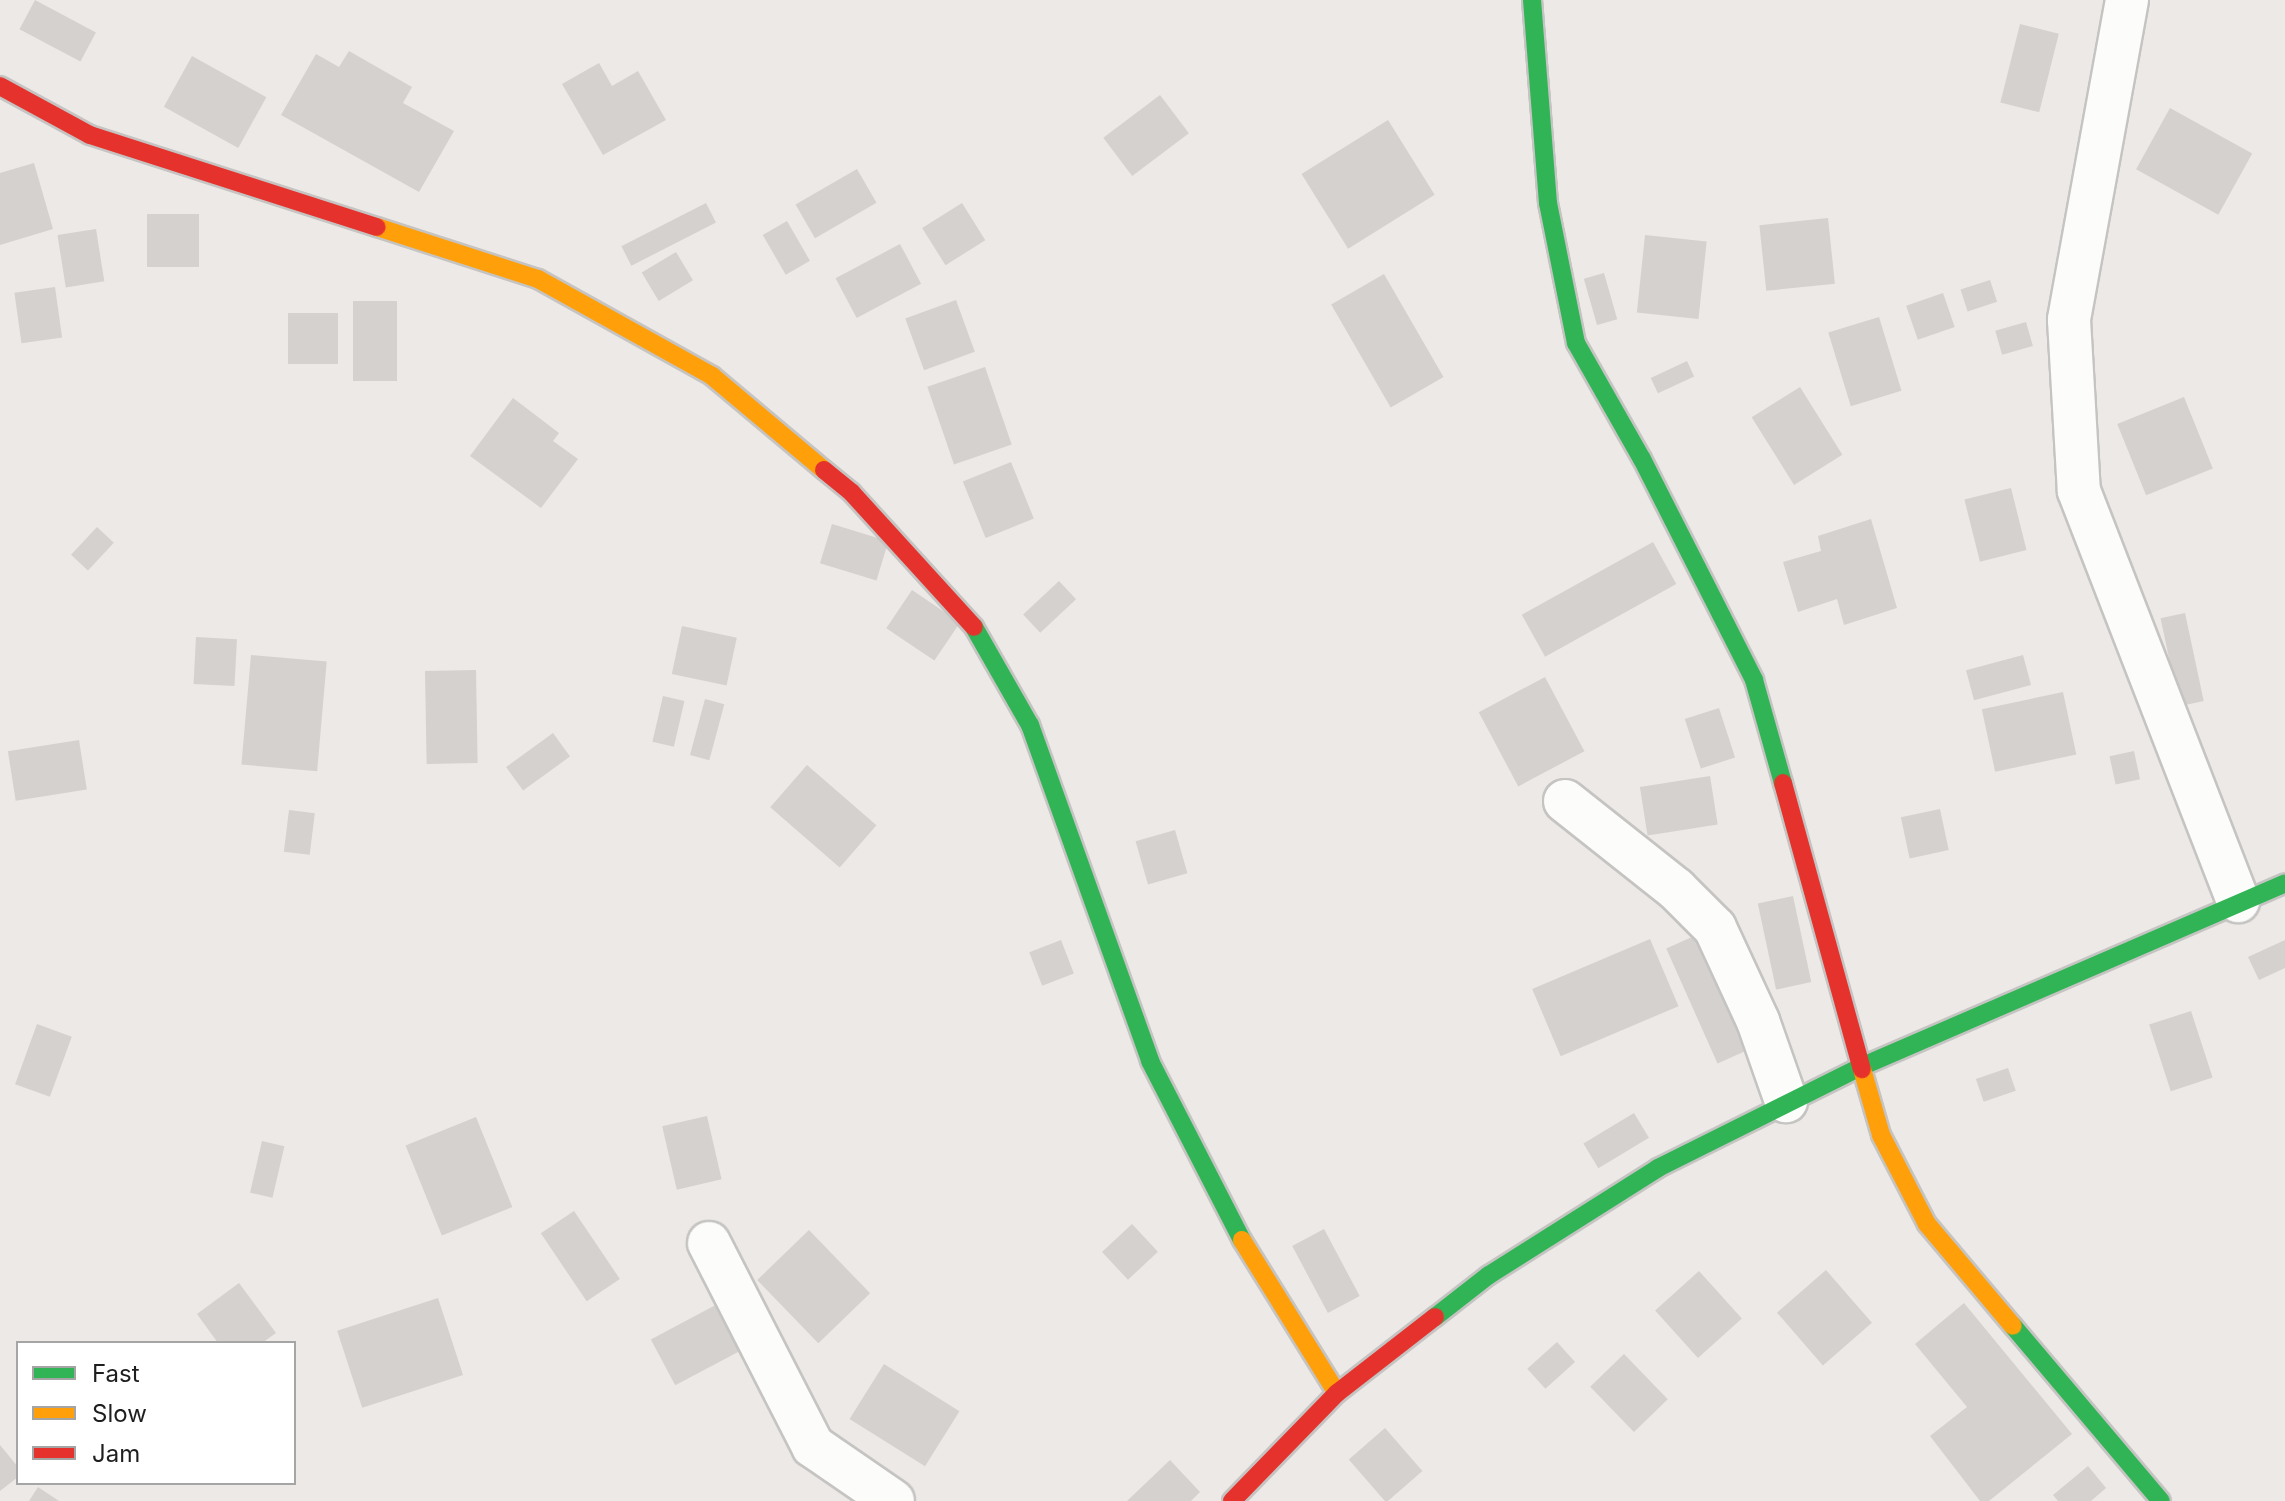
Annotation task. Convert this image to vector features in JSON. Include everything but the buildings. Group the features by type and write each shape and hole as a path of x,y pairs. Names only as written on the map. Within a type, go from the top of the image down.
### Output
{"street":[{"path":"1532,0 1548,203 1576,343 1754,680 1881,1135 1927,1224 2161,1501"},
{"path":"2127,0 2069,320 2079,491 2238,901"},
{"path":"0,86 90,135 538,279 712,376 852,493 976,629 1030,725 1150,1061 1237,1231 1337,1393"},
{"path":"1565,801 1676,889 1715,928 1758,1021 1786,1101"},
{"path":"1232,1501 1337,1393 1555,1230 1786,1101 2285,883"},
{"path":"709,1243 813,1446 844,1473 893,1501"}],"traffic: fast":[{"path":"1532,0 1548,203 1576,343 1642,459 1754,680 1783,783"},
{"path":"974,627 1030,725 1150,1061 1242,1240"},
{"path":"1435,1317 1489,1275 1658,1168 1863,1066 2285,883"},
{"path":"2013,1326 2161,1501"}],"traffic: slow":[{"path":"377,227 538,279 712,376 824,470"},
{"path":"1862,1069 1881,1135 1927,1224 2013,1326"},
{"path":"1242,1240 1337,1393"}],"traffic: jam":[{"path":"0,86 90,135 377,227"},
{"path":"824,470 852,493 974,627"},
{"path":"1783,783 1862,1069"},
{"path":"1232,1501 1337,1393 1435,1317"}]}
